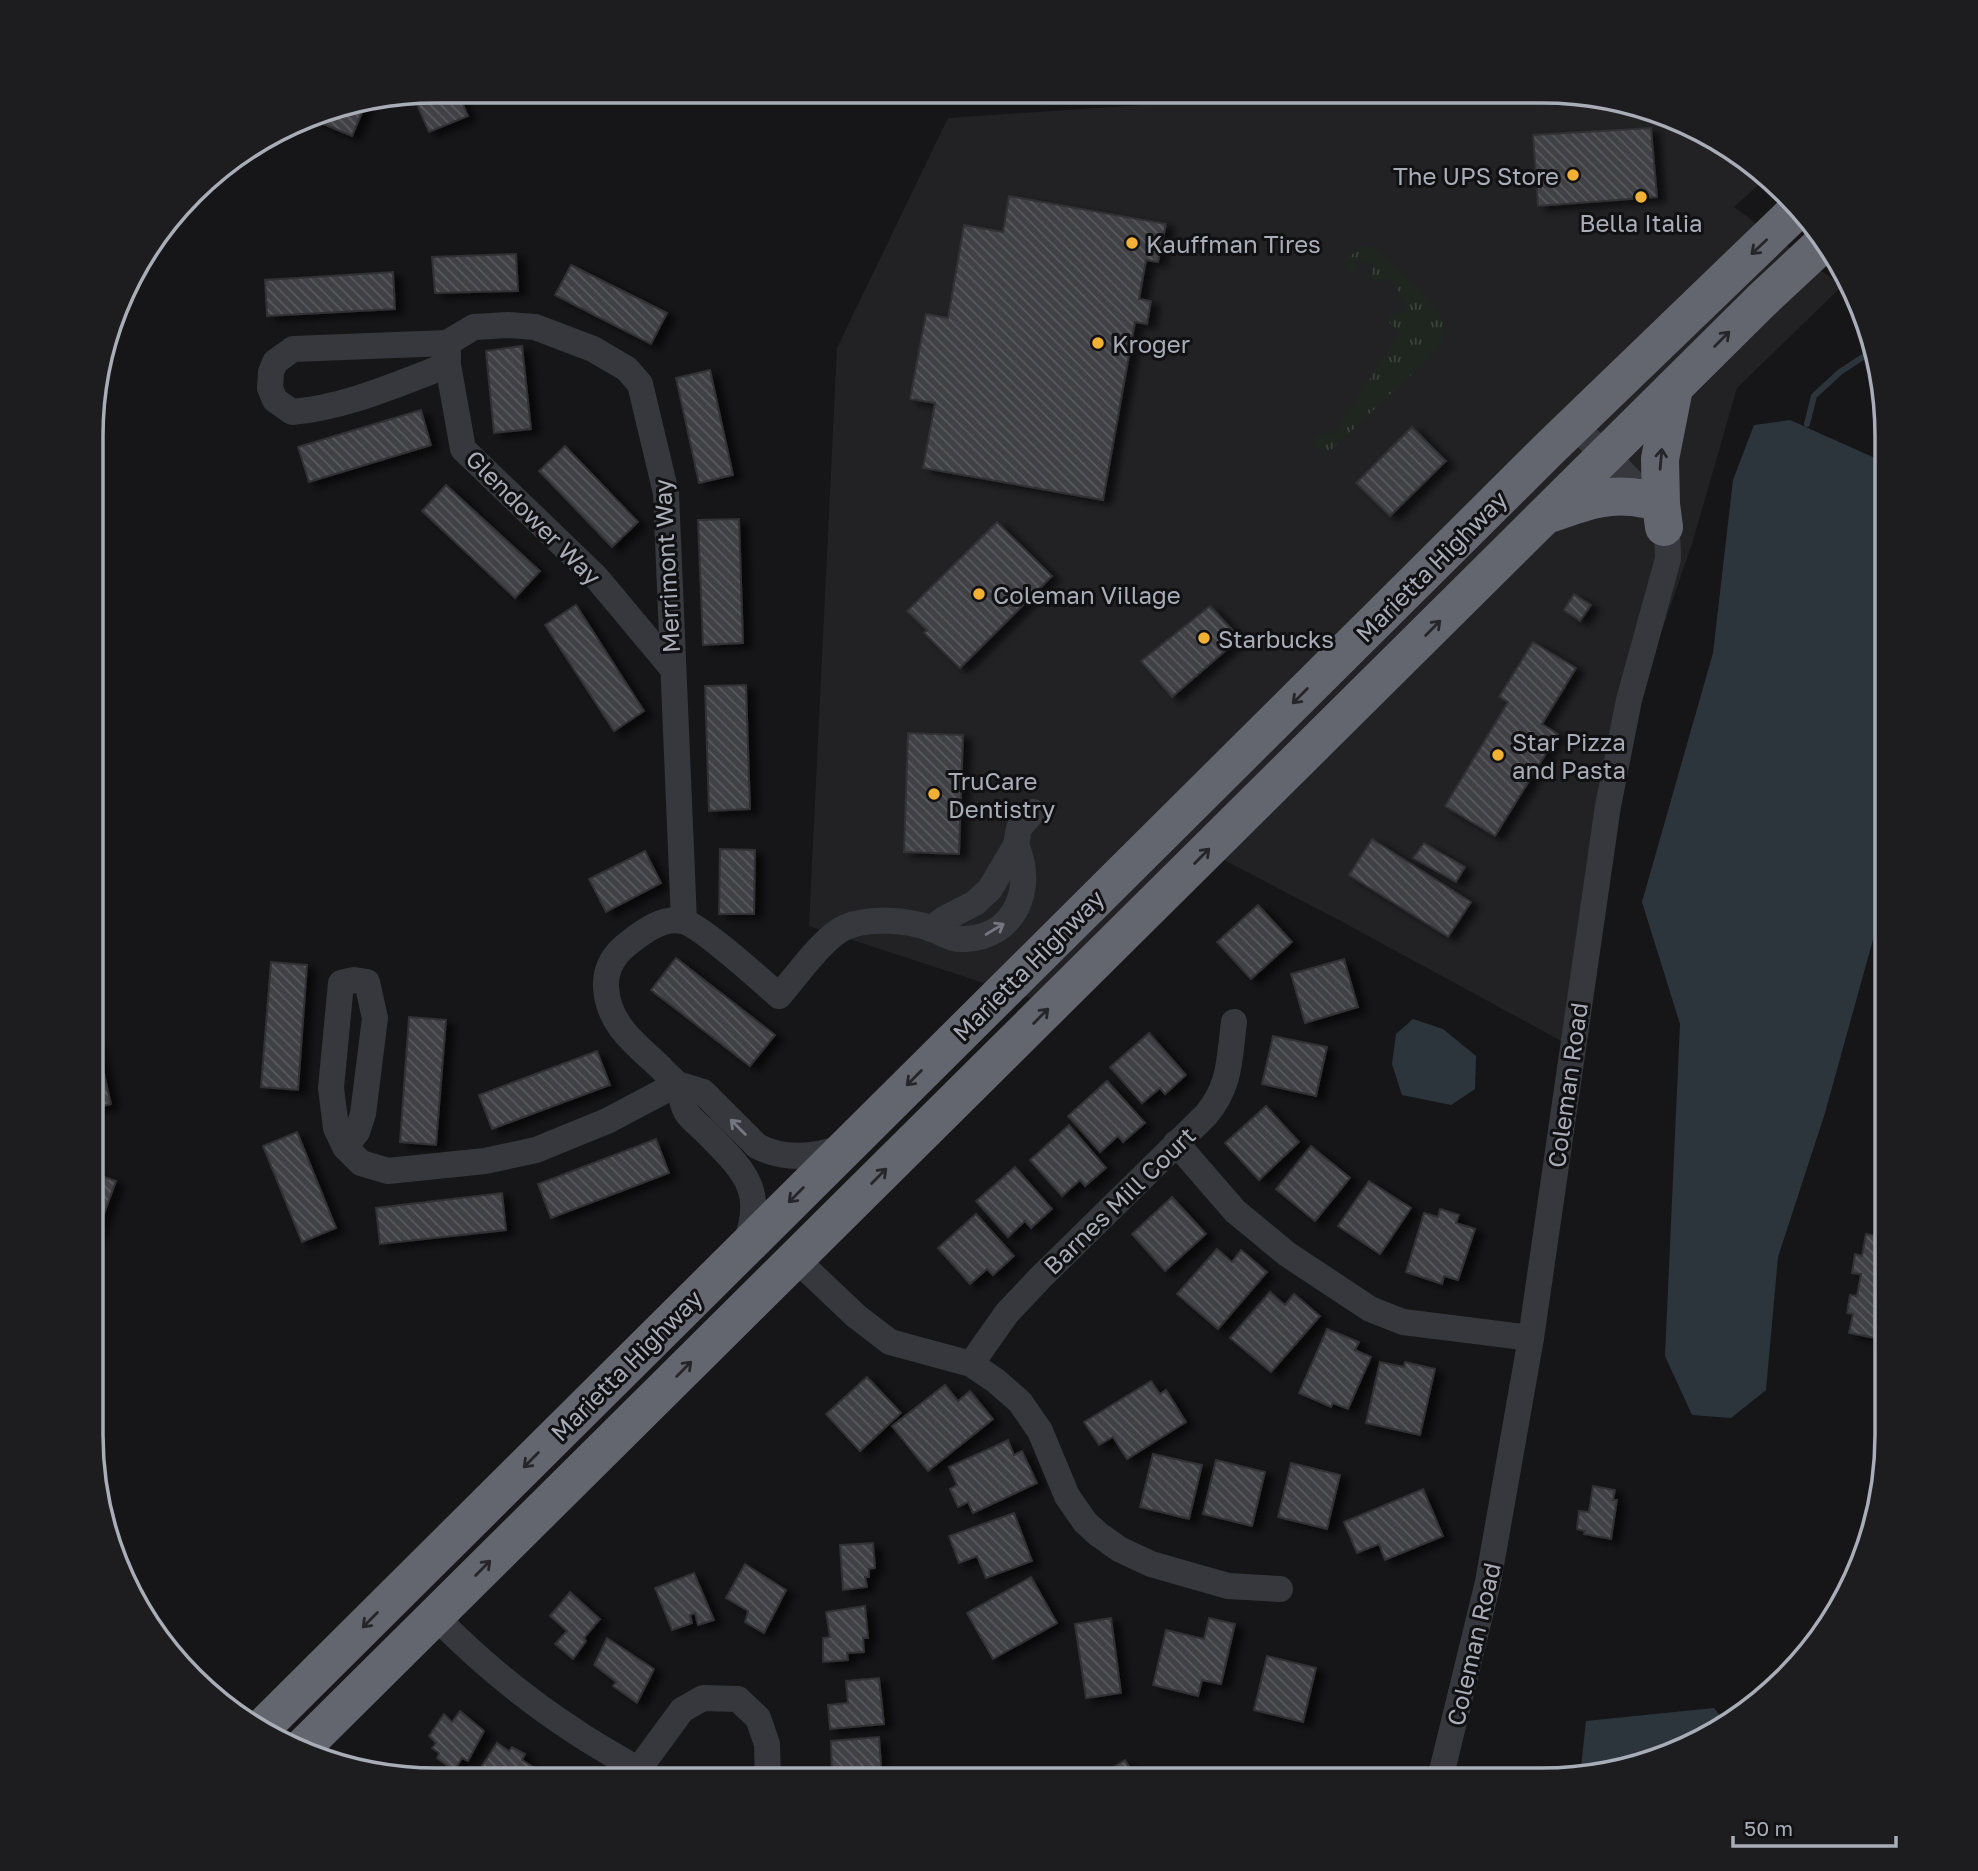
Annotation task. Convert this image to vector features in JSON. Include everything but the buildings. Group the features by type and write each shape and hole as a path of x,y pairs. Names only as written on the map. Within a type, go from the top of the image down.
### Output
{"highway":[{"name":"Marietta Highway","path":"268,1722 1573,425 1791,216"},
{"name":"Marietta Highway","path":"308,1742 1761,301 1817,248"},
{"path":"1547,515 1601,497 1628,496 1655,513 1661,504 1660,459 1674,388"}],"street":[{"name":"Merrimont Way","path":"448,354 293,349 275,362 270,388 275,400 292,412 352,401 448,354 474,327 508,325 535,327 593,349 627,369 639,384 666,492 684,921"},
{"name":"Glendower Way","path":"448,354 463,449 596,578 672,668"},
{"path":"1573,425 1606,456 1655,513"},
{"name":"Coleman Road","path":"1443,1768 1488,1582 1531,1338 1608,807 1629,700 1668,559 1655,513"},
{"path":"844,1147 803,1156 786,1156 766,1151 757,1146 703,1092 677,1084 620,1029 612,1016 606,979 613,959 621,949 652,927 671,921 684,921 699,930 779,996 826,941 846,927 861,922 877,920 917,925 947,938 967,939 987,934 1003,924 1016,911 1023,892 1023,863 1016,845 1020,828 1033,812"},
{"path":"345,1147 357,1132 363,1114 374,1018 367,982 354,980 341,983 331,1088 336,1128 345,1147 361,1163 388,1171 485,1161 536,1150 607,1121 677,1084"},
{"name":"Barnes Mill Court","path":"971,1364 1015,1304 1217,1101 1226,1084 1234,1022"},
{"path":"677,1084 686,1112 737,1163 750,1184 754,1212 743,1248"},
{"path":"1176,1143 1236,1211 1287,1254 1370,1309 1403,1322 1531,1338"},
{"path":"796,1259 856,1316 890,1342 971,1364 1020,1402 1040,1431 1067,1496 1085,1522 1119,1549 1151,1564 1228,1586 1280,1589"},
{"path":"435,1616 466,1648 519,1691 576,1732 635,1768"},
{"path":"650,1768 682,1710 703,1698 738,1699 758,1718 767,1744 768,1768"}],"shaded area":[{"path":"1170,103 1542,103 1607,110 1669,129 1708,148 1745,172 1759,184 1734,207 1836,282 1840,288 1737,388 1692,544 1619,739 1578,1050 1222,859 1061,1008 809,926 837,348 948,118"},
{"path":"1790,420 1875,458 1875,932 1825,1113 1778,1257 1766,1390 1731,1418 1692,1415 1665,1356 1680,1024 1642,902 1713,653 1733,480 1754,425"},
{"path":"1413,1019 1443,1029 1476,1056 1475,1089 1451,1105 1402,1095 1392,1064 1396,1034"},
{"path":"1714,1708 1720,1716 1649,1750 1581,1765 1586,1721"}],"green space":[{"path":"1362,246 1376,249 1426,297 1440,315 1444,328 1440,344 1429,358 1332,449 1322,452 1314,445 1315,438 1321,433 1333,435 1400,333 1388,321 1390,316 1407,310 1392,277 1377,282 1372,279 1373,264 1358,259 1357,270 1347,273 1347,259"}],"waterway":[{"path":"1807,424 1814,396 1840,372 1864,356"}],"place":[{"name":"The UPS Store","path":"1573,175"},
{"name":"Bella Italia","path":"1641,197"},
{"name":"Kauffman Tires","path":"1132,243"},
{"name":"Kroger","path":"1098,343"},
{"name":"Coleman Village","path":"979,594"},
{"name":"Starbucks","path":"1204,638"},
{"name":"Star Pizza and Pasta","path":"1498,755"},
{"name":"TruCare Dentistry","path":"934,794"}]}
